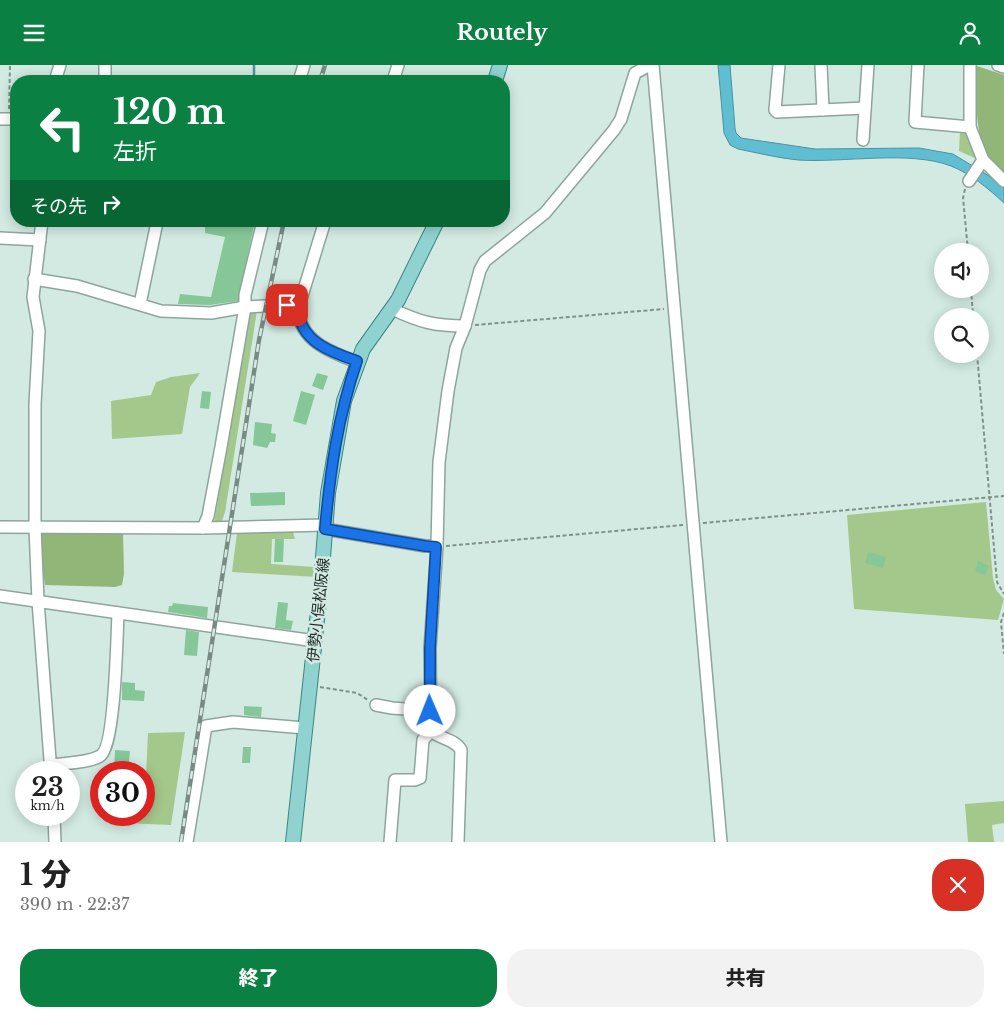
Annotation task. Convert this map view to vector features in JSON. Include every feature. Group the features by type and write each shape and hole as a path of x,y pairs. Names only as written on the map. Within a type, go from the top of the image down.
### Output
{"main road":[{"name":"伊勢小俣松阪線","path":"293,842 315,641 325,527 336,442 344,401 357,361 370,338 392,309 404,289 434,227"}],"street":[{"path":"390,842 396,780 416,780 420,777 423,740 431,731 430,648 439,462 448,391 456,348 465,326 480,270 485,261 545,213 614,130 621,119 636,73 652,65 721,842"},
{"path":"779,65 775,110 777,112 865,108"},
{"path":"821,65 823,110"},
{"path":"863,140 868,65"},
{"path":"918,65 915,122 970,127"},
{"path":"970,65 970,127 981,163 1004,181"},
{"path":"998,65 1004,67"},
{"path":"969,181 981,163"},
{"path":"41,227 33,297 39,331 35,404 35,527 38,601 50,761"},
{"path":"140,305 156,227"},
{"path":"204,528 210,507 245,307 245,295 262,227"},
{"path":"322,227 298,309 298,319 303,330 309,336 337,354 357,361"},
{"path":"0,238 40,240"},
{"path":"34,279 77,286 161,311 211,313 245,307 287,305 298,309"},
{"path":"392,309 419,321 441,326 465,326"},
{"path":"0,527 325,527 383,539 436,547"},
{"path":"0,596 315,641"},
{"path":"80,762 102,756 106,749 111,727 118,613"},
{"path":"376,705 430,711"},
{"path":"187,842 206,726 232,722 305,728"},
{"path":"431,731 458,745 461,750 458,842"},
{"path":"54,826 55,842"}],"path":[{"path":"8,119 10,65"},
{"path":"967,243 963,198 969,181"},
{"path":"465,326 674,308"},
{"path":"977,363 997,582 1004,594"},
{"path":"436,547 1004,496"},
{"path":"1004,613 1001,622 1004,654"},
{"path":"310,686 357,693 376,705"}],"green space":[{"path":"977,66 1004,75 1004,176 993,164 981,139 977,111"},
{"path":"960,131 970,136 977,159 959,151"},
{"path":"257,311 225,512 221,524 214,523 248,316 249,312"},
{"path":"200,373 190,387 182,434 112,439 111,401 151,395 156,382 171,377"},
{"path":"986,502 993,578 996,590 1004,599 998,620 854,609 847,515"},
{"path":"292,529 295,539 272,539 271,564 314,567 317,577 232,572 237,533"},
{"path":"38,532 123,532 124,574 122,585 115,587 45,585"},
{"path":"185,732 171,825 155,824 155,761 147,761 148,733"},
{"path":"1004,801 1004,823 992,825 994,842 968,842 965,804"}],"water":[{"path":"718,65 730,65 735,128 736,133 741,138 815,149 919,148 953,154 994,179 1004,188 1004,203 966,173 934,161 896,158 798,160 738,149 730,145 724,133"}],"building":[{"path":"205,227 254,227 238,301 210,305 178,304 180,294 211,297 225,237 205,233"},
{"path":"317,373 328,376 323,390 312,386"},
{"path":"202,391 211,392 209,409 200,408"},
{"path":"301,391 315,395 306,425 293,421"},
{"path":"255,422 272,424 271,433 276,434 275,442 270,442 267,448 253,445"},
{"path":"285,492 285,505 251,506 250,493"},
{"path":"275,539 284,539 283,562 274,562"},
{"path":"868,552 886,557 883,568 865,563"},
{"path":"978,561 989,566 985,575 975,571"},
{"path":"278,602 288,603 286,620 293,621 291,630 275,628"},
{"path":"173,603 208,607 207,618 168,612 169,606 172,606"},
{"path":"186,630 199,632 197,656 184,655"},
{"path":"122,682 135,683 135,690 145,691 144,701 122,700"},
{"path":"244,706 262,707 261,717 244,715"},
{"path":"243,747 251,747 250,763 242,763"},
{"path":"115,750 130,751 129,761 114,761"}],"waterway":[{"path":"254,65 254,75"}],"railway":[{"path":"322,75 325,65"},
{"path":"181,842 259,340 283,227"}],"route":[{"path":"287,305 298,309 298,319 303,330 309,336 337,354 357,361 344,401 336,442 328,493 325,529 436,547 430,648 430,711"}]}
